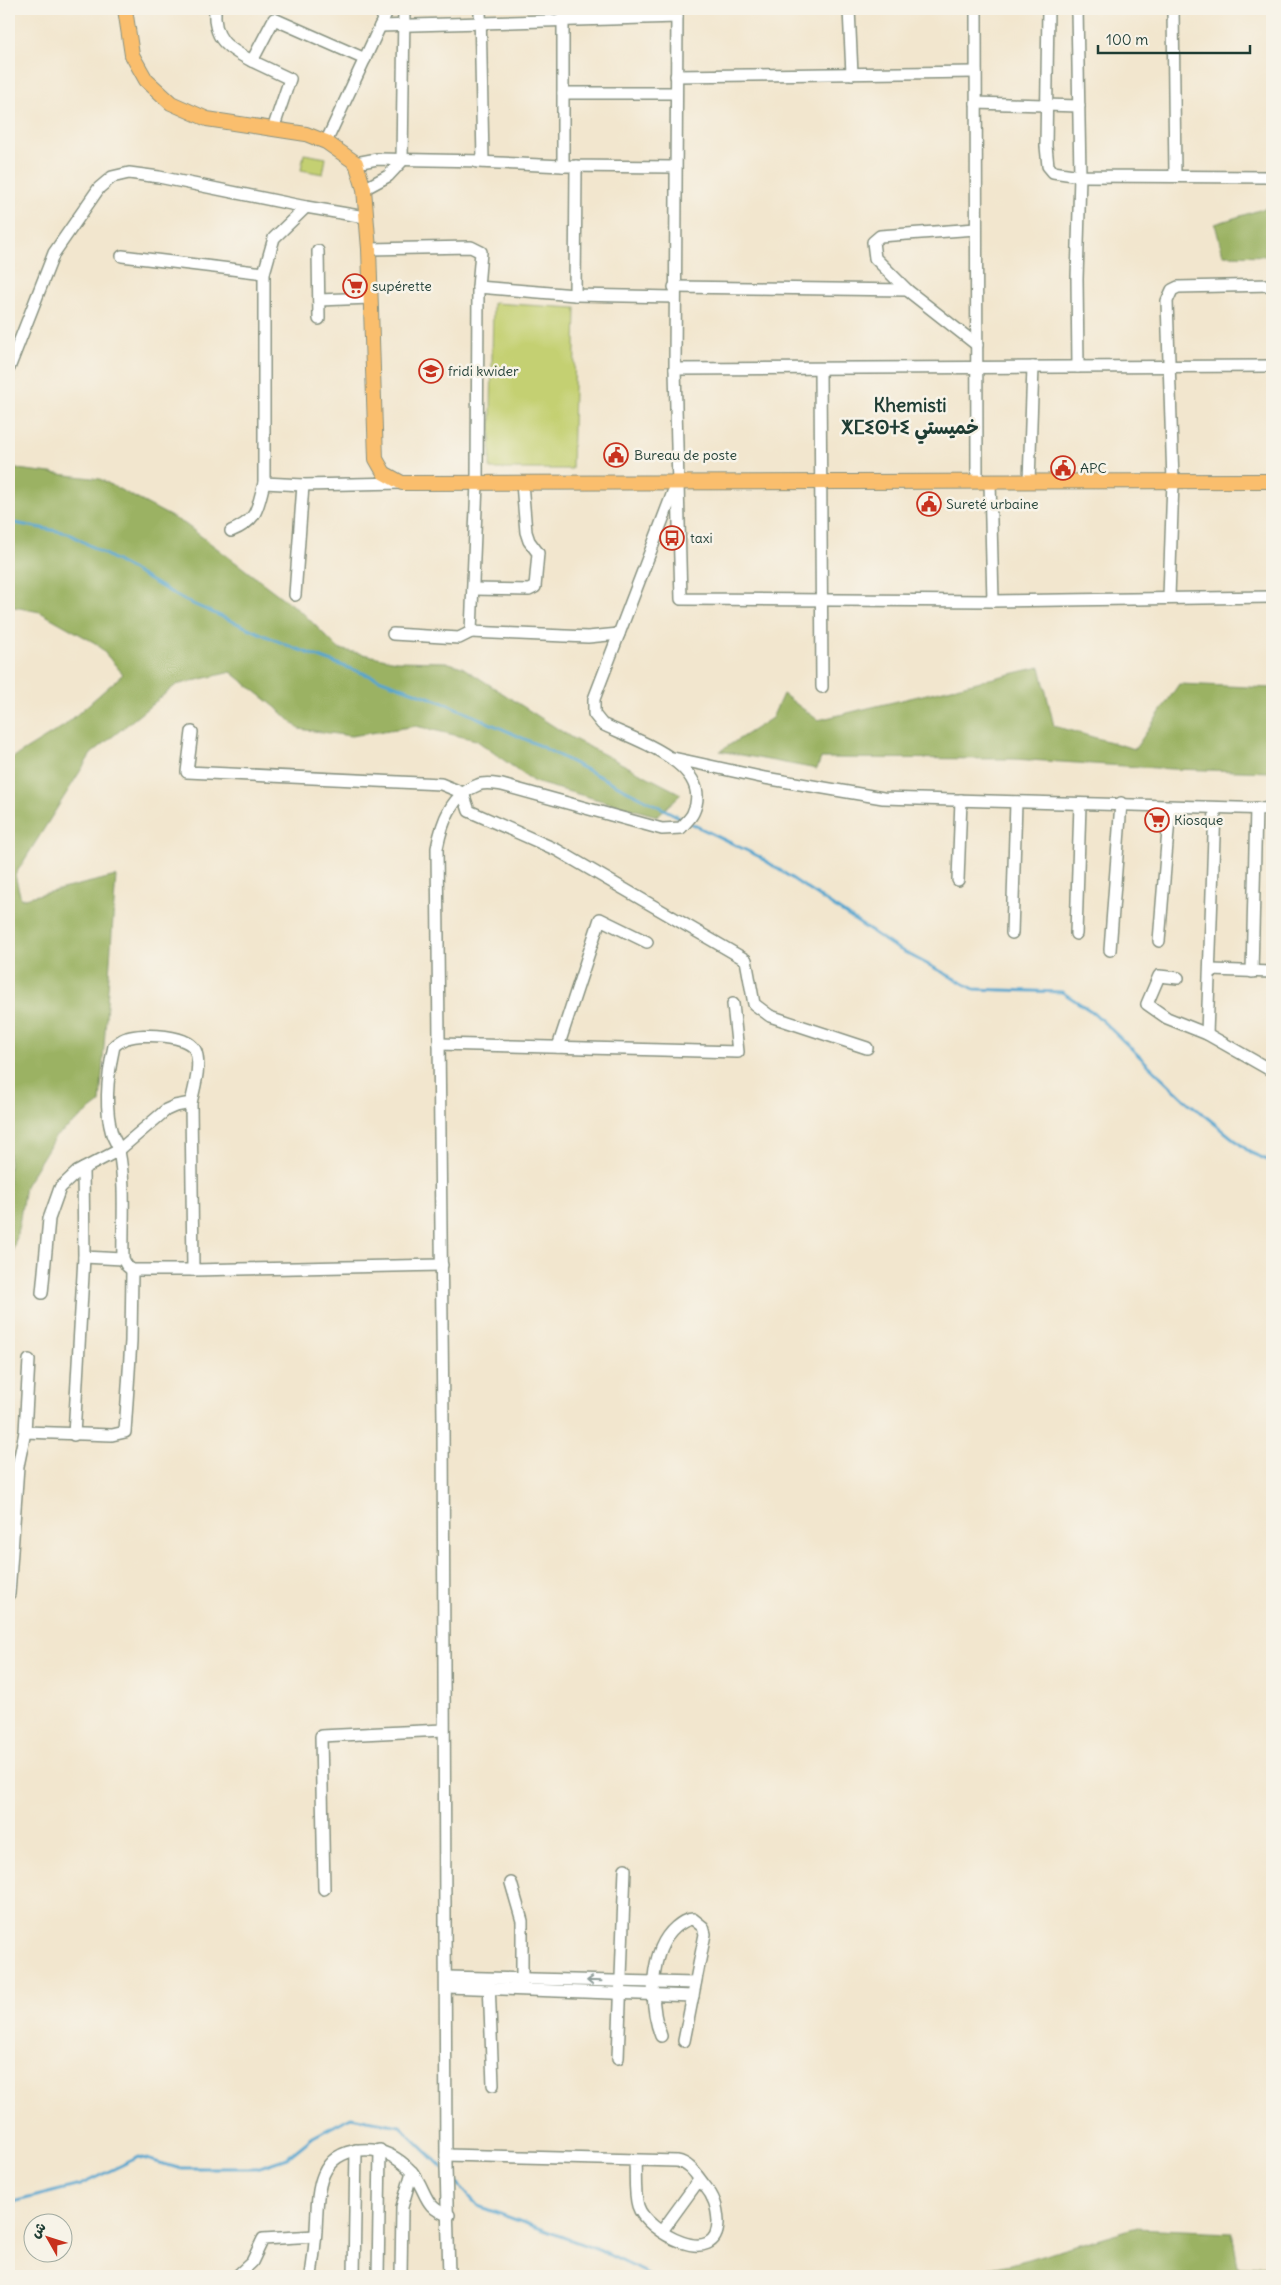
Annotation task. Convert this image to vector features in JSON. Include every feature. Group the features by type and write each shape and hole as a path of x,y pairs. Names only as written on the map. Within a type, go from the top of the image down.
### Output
{"main road":[{"path":"125,9 132,55 146,80 172,103 207,119 306,134 326,142 356,163 364,189 369,249 376,459 384,473 402,483 1272,481"}],"street":[{"path":"215,9 214,21 222,42 234,52 290,79 273,129"},
{"path":"326,142 388,9"},
{"path":"364,189 388,176 402,161 404,9"},
{"path":"475,162 483,161 480,9"},
{"path":"849,9 852,74"},
{"path":"976,9 977,368 993,601"},
{"path":"1048,9 1045,105 1048,166 1053,172 1080,176 1272,177"},
{"path":"1077,9 1080,176 1077,279 1078,367"},
{"path":"1174,9 1174,176"},
{"path":"380,26 479,23 563,15 677,13 674,292 681,599 821,598 993,601 1272,597"},
{"path":"252,61 275,14 365,59"},
{"path":"563,15 563,166"},
{"path":"676,76 976,72"},
{"path":"563,93 676,93"},
{"path":"976,104 1079,106"},
{"path":"356,163 377,159 563,166 675,167"},
{"path":"575,295 576,166"},
{"path":"9,368 54,253 99,188 112,178 129,173 160,176 306,207 365,217"},
{"path":"231,530 248,524 258,508 264,483 264,273 274,238 306,207"},
{"path":"976,229 895,234 880,236 873,242 875,258 907,290 977,345"},
{"path":"369,249 472,247 481,252 478,287 477,482 470,632"},
{"path":"318,251 319,319"},
{"path":"122,256 264,273"},
{"path":"1169,597 1173,481 1166,301 1172,290 1178,287 1272,285"},
{"path":"478,287 575,295 674,292 907,290"},
{"path":"319,300 371,298"},
{"path":"675,369 1167,365 1272,366"},
{"path":"1029,481 1032,367"},
{"path":"820,369 822,687"},
{"path":"472,588 529,590 535,586 538,552 529,542 526,532 522,482"},
{"path":"677,482 594,699 594,714 602,724 672,758 765,778 882,798 1080,804 1121,803 1170,807 1272,808"},
{"path":"264,483 303,485 402,483"},
{"path":"295,595 303,485"},
{"path":"393,634 459,638 470,632 588,637 618,634"},
{"path":"192,732 187,772 441,784 463,793 469,811 557,850 746,960 754,1004 770,1016 867,1048"},
{"path":"449,2276 449,2215 446,2167 447,1982 443,1730 442,1265 438,848 441,824 447,812 463,793 480,784 502,785 662,829 681,828 693,813 698,794 692,776 672,758"},
{"path":"958,880 961,800"},
{"path":"1012,933 1016,802"},
{"path":"1110,950 1121,803"},
{"path":"1076,934 1080,804"},
{"path":"1159,941 1170,807"},
{"path":"1207,1034 1211,970 1215,808"},
{"path":"1252,972 1256,808"},
{"path":"558,1047 600,919 647,942"},
{"path":"1211,970 1272,972"},
{"path":"1178,978 1159,976 1147,1004 1167,1018 1207,1034 1272,1071"},
{"path":"440,1044 738,1052 733,1004"},
{"path":"193,1270 191,1103 197,1067 197,1054 194,1047 180,1038 128,1037 114,1046 110,1062 107,1107 112,1133 119,1150 122,1181 123,1259 126,1266 132,1270 193,1270 442,1265"},
{"path":"42,1293 49,1219 55,1197 60,1188 83,1169 119,1150 166,1110 191,1103"},
{"path":"74,1435 84,1257 83,1169"},
{"path":"84,1257 123,1259"},
{"path":"25,1432 74,1435 120,1434 124,1432 127,1426 132,1270"},
{"path":"9,1594 18,1466 25,1432 29,1360"},
{"path":"324,1889 321,1736 443,1730"},
{"path":"618,2058 625,1869"},
{"path":"511,1883 522,1921 522,1983"},
{"path":"661,2036 656,2018 655,1988 660,1948 663,1941 682,1922 688,1919 699,1922 706,1934 684,2041"},
{"path":"447,1982 655,1988 695,1983"},
{"path":"489,1983 493,2085"},
{"path":"655,1988 693,1996"},
{"path":"311,2276 316,2236 318,2194 323,2174 328,2165 356,2150 380,2150 394,2157 412,2172 422,2185 432,2208 437,2212 449,2215"},
{"path":"354,2276 356,2150"},
{"path":"378,2276 380,2150"},
{"path":"446,2155 635,2160 682,2162 714,2198 717,2206 718,2228 713,2240 697,2246 679,2241 662,2232 648,2220 638,2206 635,2160"},
{"path":"401,2276 402,2207 412,2172"},
{"path":"662,2232 700,2180"},
{"path":"237,2276 252,2262 264,2239 316,2236"}],"green space":[{"path":"304,154 326,158 323,174 301,170"},
{"path":"1272,206 1272,256 1223,255 1215,224"},
{"path":"493,303 576,308 572,469 490,469"},
{"path":"9,468 100,479 185,524 305,615 339,649 396,661 446,662 462,667 572,738 681,794 657,816 534,782 476,740 416,726 351,736 299,729 279,710 231,672 176,685 91,754 15,875 21,899 116,876 100,1103 55,1137 25,1186 19,1225 9,1267 9,760 64,726 123,674 97,644 40,612 9,606"},
{"path":"1040,667 1054,726 1135,749 1179,684 1272,688 1272,772 1172,769 1013,759 821,758 817,769 720,751 772,718 783,694 818,720"},
{"path":"1134,2228 1232,2232 1238,2266 1272,2267 1272,2276 946,2276 1011,2264"}],"waterway":[{"path":"9,522 68,533 186,601 289,646 447,704 538,745 685,820"},
{"path":"690,823 760,857 893,946 974,989 1062,992 1094,1013 1184,1099 1251,1153 1272,1162"},
{"path":"9,2203 80,2185 139,2157 178,2168 257,2168 287,2158 313,2137 351,2117 400,2126 443,2168"},
{"path":"451,2176 478,2206 601,2251 653,2276"}],"place":[{"name":"supérette","path":"355,286"},
{"name":"fridi kwider","path":"431,371"},
{"name":"Bureau de poste","path":"616,455"},
{"name":"APC","path":"1063,468"},
{"name":"Sureté urbaine","path":"929,504"},
{"name":"taxi","path":"672,538"},
{"name":"Kiosque","path":"1157,820"}],"district":[{"name":"Khemisti ⵅⵎⵉⵙⵜⵉ خميستي","path":"910,416"}]}
